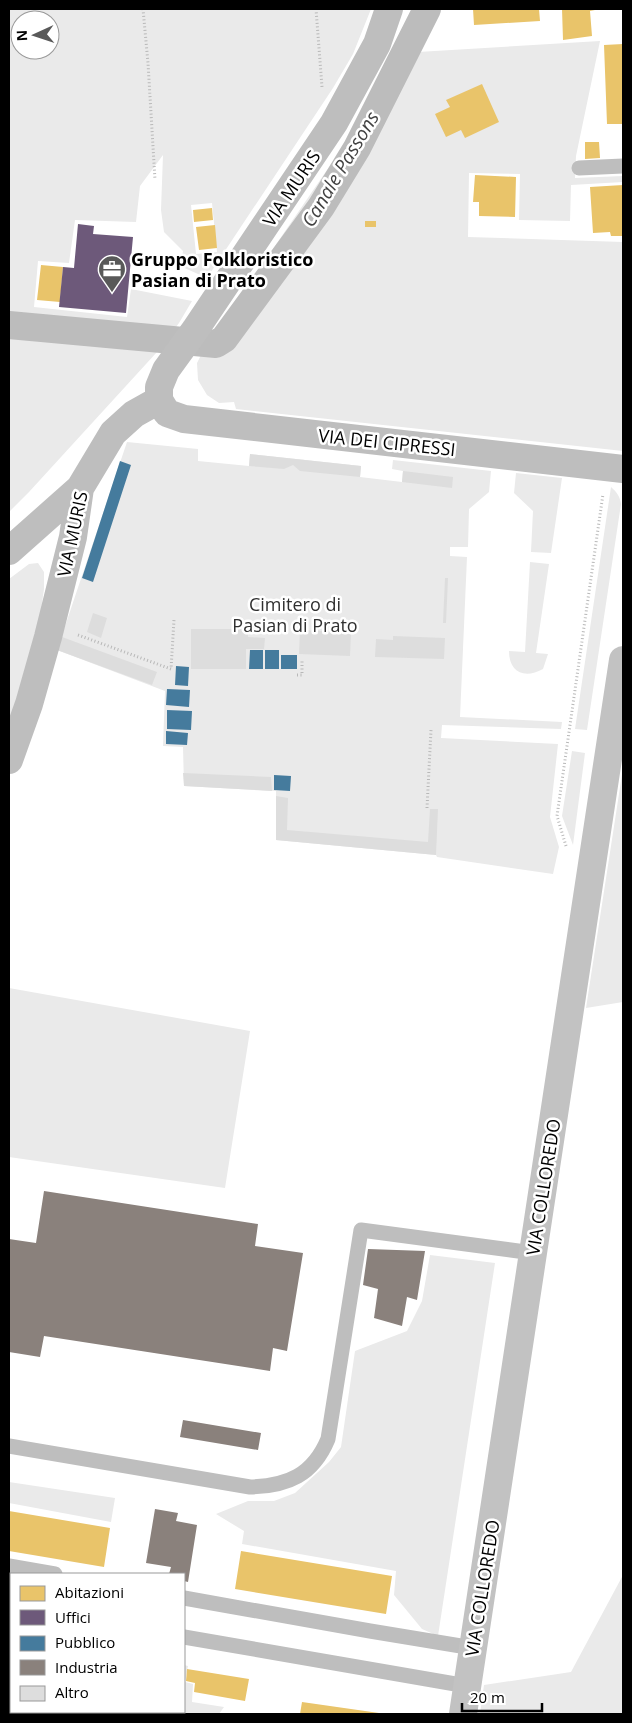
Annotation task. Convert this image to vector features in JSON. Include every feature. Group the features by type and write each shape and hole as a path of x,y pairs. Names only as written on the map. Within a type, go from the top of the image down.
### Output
{"main road":[{"name":"VIA COLLOREDO","path":"463,1714 623,660"}],"street":[{"name":"VIA MURIS","path":"9,760 29,704 48,637 73,537 80,488 113,433 134,414 159,400 159,387 166,370 334,123 377,44 389,9"},
{"name":"VIA DEI CIPRESSI","path":"159,400 167,413 192,420 616,468"},
{"path":"9,551 80,488"}],"lane":[{"path":"579,168 623,166"},
{"path":"9,1446 250,1487 266,1486 291,1480 312,1465 322,1453 328,1439 361,1230 533,1253"},
{"path":"9,1566 49,1573"},
{"path":"185,1598 473,1648"},
{"path":"185,1636 467,1686"}],"path":[{"path":"143,9 155,180"},
{"path":"316,9 322,85 334,123"},
{"path":"566,847 557,816 616,468"},
{"path":"78,635 171,669 174,620"},
{"path":"297,674 302,675 302,660"},
{"path":"427,808 431,730"}],"green space":[{"path":"9,9 371,9 353,54 333,88 207,278 180,266 183,251 164,232 161,210 163,155 140,186 136,222 75,220 69,263 38,261 34,307 127,317 131,289 192,301 179,323 157,352 9,512","holes":["212,203 217,252 196,254 191,205"]},
{"path":"414,9 440,9 418,52 600,41 576,156 575,178 623,176 623,182 571,185 570,221 519,220 520,174 469,173 468,237 623,242 623,451 236,409 234,402 219,403 207,395 198,380 197,363 203,351 340,151 386,71"},
{"name":"Cimitero di Pasian di Prato","path":"127,442 198,449 198,461 249,466 250,454 361,466 360,477 402,482 403,471 392,469 393,460 491,471 489,492 469,509 468,547 450,547 450,556 467,557 460,717 562,722 561,729 442,725 441,738 558,744 550,817 559,847 553,874 437,857 436,855 276,840 276,791 184,786 183,747 163,746 165,691 57,650"},
{"path":"516,473 562,478 551,553 531,552 533,511 514,493"},
{"path":"611,487 618,495 621,504 587,730 575,729"},
{"path":"530,562 549,564 536,653 548,654 543,669 530,674 524,674 515,669 509,651 525,652"},
{"path":"38,563 44,572 44,589 35,652 9,726 9,579 29,564"},
{"path":"572,751 585,753 573,845 562,816"},
{"path":"623,768 623,1002 586,1008"},
{"path":"9,988 250,1031 225,1188 9,1157"},
{"path":"430,1255 495,1263 438,1636 422,1629 394,1595 396,1571 242,1544 244,1531 216,1514 248,1501 274,1501 295,1493 329,1462 341,1447 355,1351 407,1331 422,1301"},
{"path":"9,1482 115,1498 111,1522 9,1503"},
{"path":"623,1575 623,1714 480,1714 484,1685 571,1672"},
{"path":"185,1665 188,1666 185,1682"},
{"path":"185,1682 193,1684 192,1702 224,1707 219,1714 99,1714 185,1713"}],"building: Abitazioni":[{"path":"473,9 539,9 540,21 474,25"},
{"path":"562,9 595,9 590,11 592,36 563,40"},
{"path":"623,44 623,124 607,124 604,45"},
{"path":"482,84 499,122 465,138 461,130 446,137 435,114 450,107 446,100"},
{"path":"585,142 599,142 600,158 585,159"},
{"path":"475,175 516,177 515,217 479,216 479,202 473,202"},
{"path":"623,185 623,236 611,236 610,232 593,233 590,187"},
{"path":"212,208 213,220 194,222 193,210"},
{"path":"365,221 376,221 376,227 365,227"},
{"path":"215,225 217,248 199,250 196,227"},
{"path":"41,265 63,267 60,302 37,300"},
{"path":"9,1511 110,1528 104,1567 9,1551"},
{"path":"241,1551 392,1576 386,1614 235,1589"},
{"path":"187,1669 249,1679 245,1701 194,1692 195,1683 186,1681"},
{"path":"302,1702 379,1713 379,1714 300,1714"}],"building: Uffici":[{"path":"78,224 94,226 93,234 133,237 126,313 59,307 63,267 74,268"}],"building: Pubblico":[{"path":"120,461 131,465 93,582 82,578"},
{"path":"250,650 263,650 263,669 249,669"},
{"path":"265,650 279,650 279,669 265,669"},
{"path":"281,655 297,655 297,669 281,669"},
{"path":"176,666 189,667 188,686 175,685"},
{"path":"167,689 190,690 189,707 166,705"},
{"path":"167,710 192,711 191,730 167,729"},
{"path":"166,731 188,733 187,745 166,744"},
{"path":"274,775 291,776 290,791 274,790"}],"building: Industria":[{"path":"44,1191 258,1224 255,1246 303,1253 287,1351 273,1348 270,1371 44,1336 40,1357 9,1352 9,1239 36,1243"},
{"path":"368,1249 425,1251 417,1300 407,1297 402,1326 374,1318 378,1289 363,1285"},
{"path":"183,1420 261,1433 258,1450 180,1437"},
{"path":"155,1509 178,1513 176,1521 197,1525 188,1582 185,1581 185,1573 169,1573 171,1567 146,1563"},
{"path":"9,1672 10,1713 76,1713 75,1714 9,1714"}],"building: Altro":[{"path":"250,454 361,466 360,477 300,471 293,465 284,469 249,466"},
{"path":"403,471 453,477 452,488 402,482"},
{"path":"445,578 448,578 446,623 443,623"},
{"path":"93,613 107,618 101,638 87,632"},
{"path":"191,629 248,629 248,637 265,638 264,649 246,649 246,669 191,669"},
{"path":"300,630 351,632 350,656 299,654"},
{"path":"393,636 445,638 444,659 375,657 376,639 393,640"},
{"path":"62,637 157,672 152,685 57,650"},
{"path":"183,773 271,777 272,791 184,786"},
{"path":"276,796 288,798 287,830 428,842 430,809 438,809 436,855 276,840"}],"waterway":[{"name":"Canale Passons","path":"9,325 216,344 224,339 321,207 357,148 427,9"}],"place":[{"name":"Gruppo Folkloristico Pasian di Prato","path":"112,293"}]}
